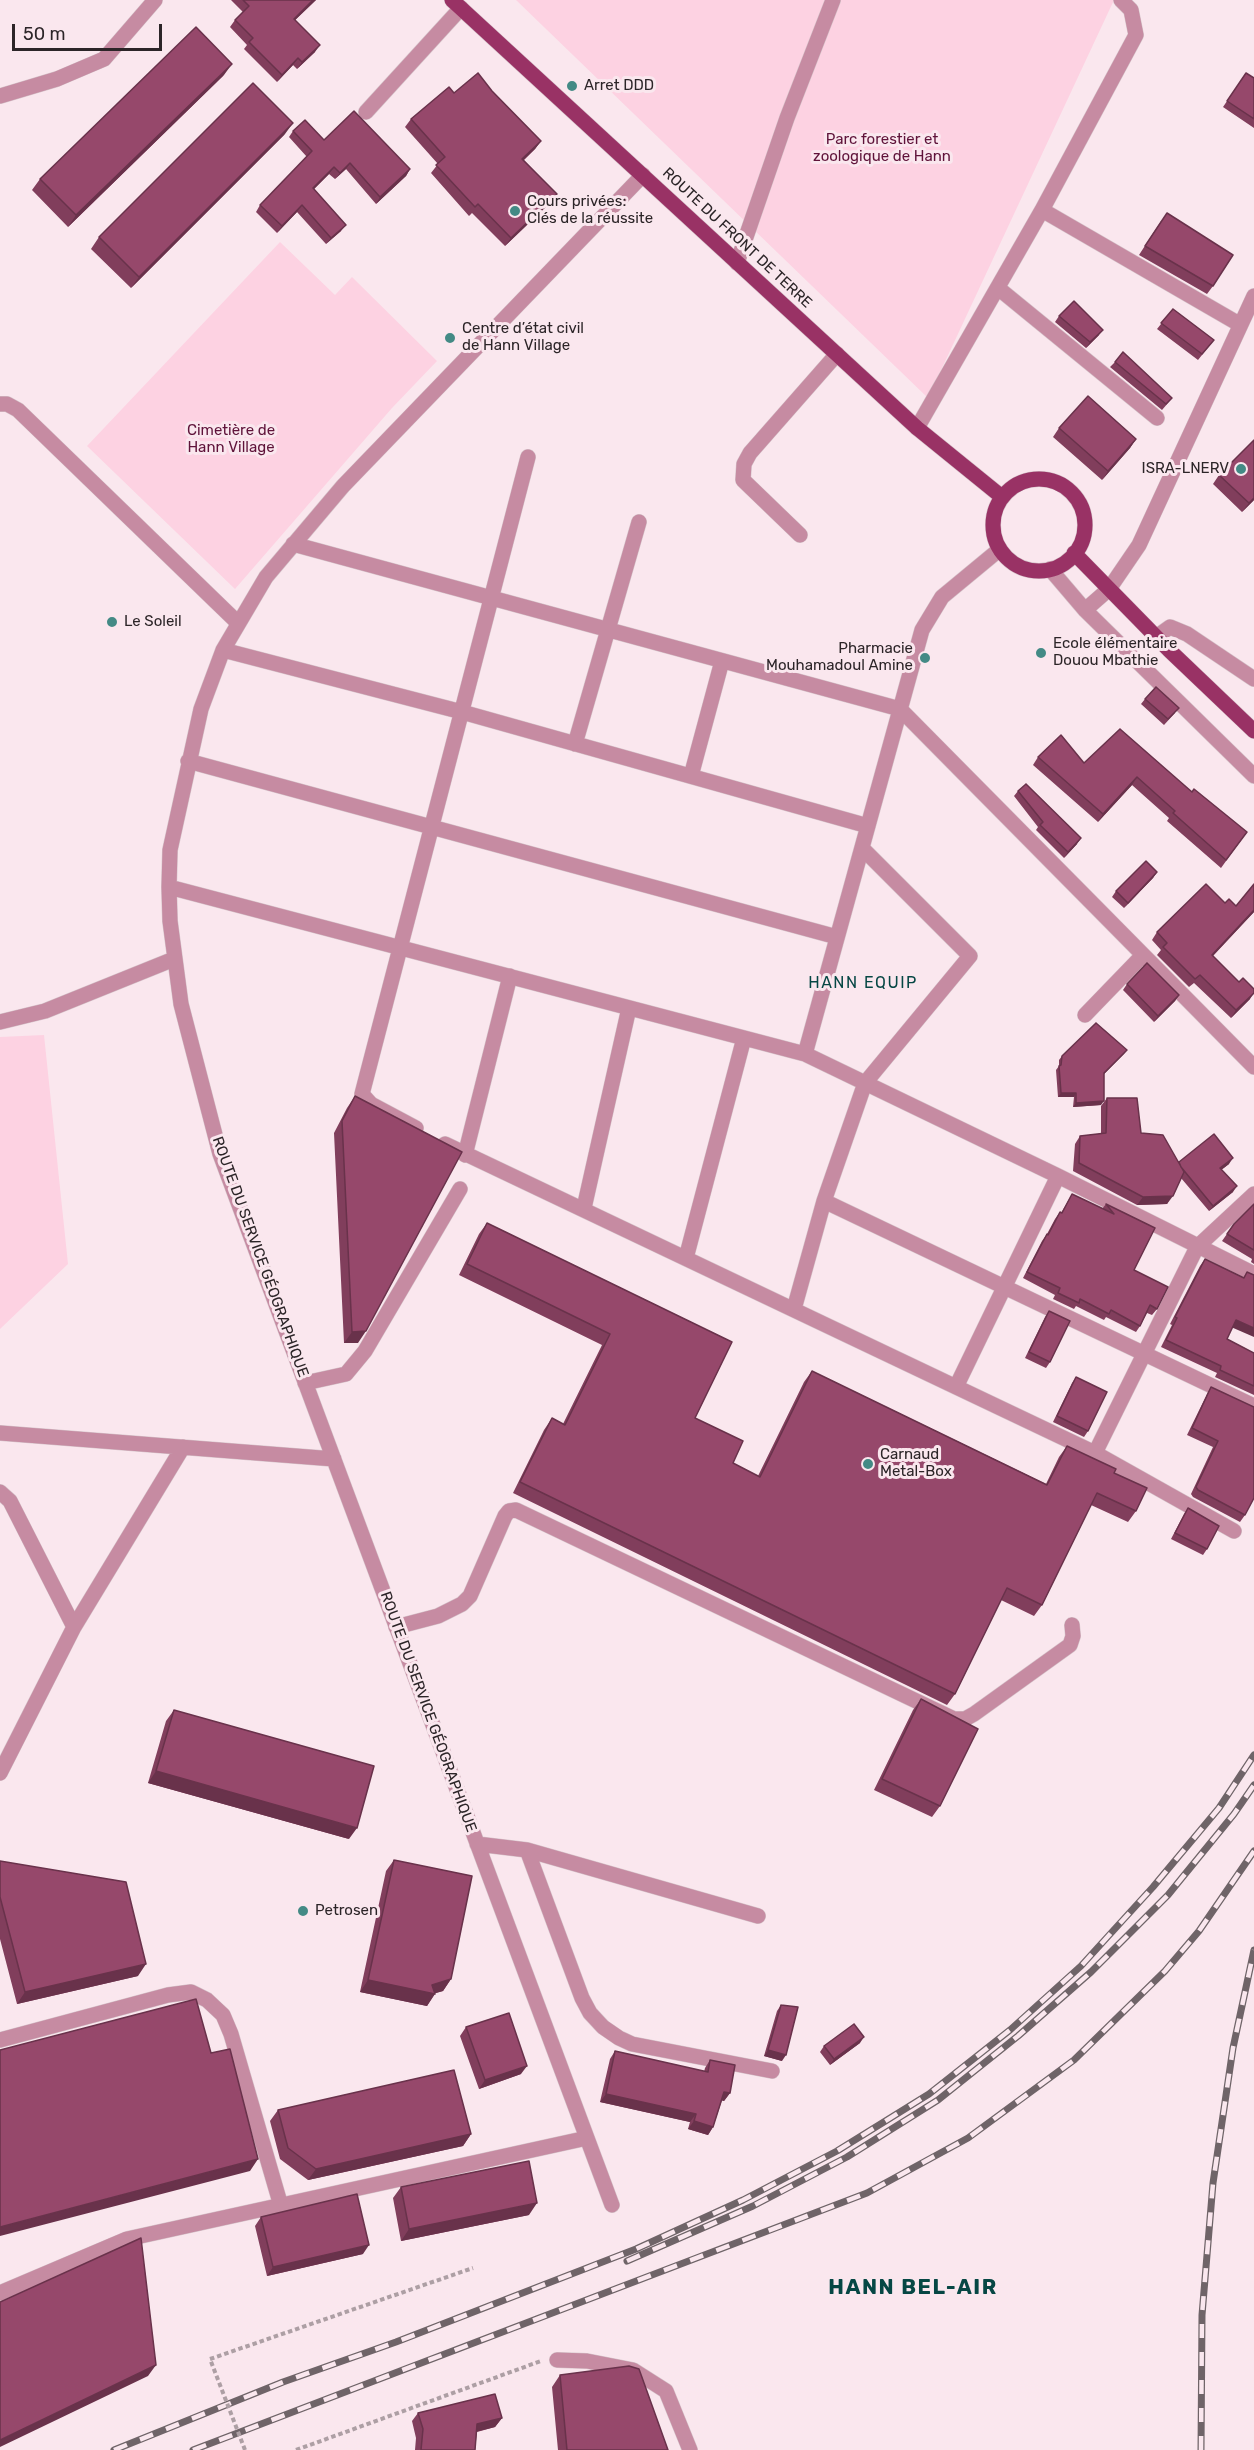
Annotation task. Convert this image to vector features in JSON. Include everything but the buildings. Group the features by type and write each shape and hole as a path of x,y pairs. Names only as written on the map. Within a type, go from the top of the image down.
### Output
{"main road":[{"name":"ROUTE DU FRONT DE TERRE","path":"457,4 917,428 1002,497"},
{"path":"1033,479 1045,479 1067,489 1081,508 1084,520 1081,543 1064,563 1050,569 1022,568 1009,560 994,537 995,509 1002,497 1011,488 1033,479"},
{"path":"1074,553 1156,637 1254,731"}],"street":[{"path":"0,96 57,79 104,59 155,0"},
{"path":"737,263 787,118 833,0"},
{"path":"917,428 1042,210 1136,35 1131,10 1121,0"},
{"path":"366,112 457,4"},
{"name":"ROUTE DU SERVICE GÉOGRAPHIQUE","path":"612,2205 220,1154 181,1004 174,959 169,886 170,850 201,709 223,650 266,577 343,486 643,175"},
{"path":"1042,210 1239,324"},
{"path":"998,288 1156,418"},
{"path":"1084,610 1109,589 1139,545 1239,324 1254,296"},
{"path":"800,536 743,480 744,465 750,453 837,354"},
{"path":"0,404 7,404 18,410 238,623"},
{"path":"528,457 362,1094 371,1104 465,1155 584,1208 1095,1453 1234,1531"},
{"path":"575,744 639,522"},
{"path":"293,544 900,709 1254,1067"},
{"path":"804,1054 922,630 942,597 1000,549"},
{"path":"1050,569 1084,610 1254,776"},
{"path":"1156,637 1170,627 1187,634 1254,679"},
{"path":"223,650 462,712 868,826"},
{"path":"691,776 723,661"},
{"path":"188,761 837,937"},
{"path":"794,1309 824,1201 865,1083 970,956 862,848"},
{"path":"169,886 804,1054 1058,1176 1254,1274"},
{"path":"1085,1015 1143,955"},
{"path":"0,1022 45,1011 174,959"},
{"path":"465,1155 510,976"},
{"path":"584,1208 630,1008"},
{"path":"686,1258 744,1038"},
{"path":"956,1387 1058,1176"},
{"path":"305,1383 346,1374 365,1351 460,1188"},
{"path":"1095,1453 1197,1247 1254,1194"},
{"path":"824,1201 1254,1406"},
{"path":"0,1434 334,1459"},
{"path":"0,1773 74,1627 183,1447"},
{"path":"0,1492 10,1501 74,1627"},
{"path":"396,1627 438,1616 462,1604 470,1596 505,1516 509,1511 516,1510 954,1719 965,1719 974,1714 1070,1645 1073,1636 1072,1624"},
{"path":"477,1844 527,1850 758,1916"},
{"path":"527,1850 582,1998 590,2013 603,2027 618,2038 632,2044 772,2072"},
{"path":"0,2040 168,1995 191,1992 207,2000 223,2015 231,2034 281,2205"},
{"path":"0,2293 127,2239 588,2139"},
{"path":"557,2361 586,2361 633,2370 666,2391 690,2450"}],"path":[{"path":"245,2450 210,2359 473,2268"},
{"path":"296,2450 539,2361"}],"green space":[{"name":"Parc forestier et zoologique de Hann","path":"516,0 1114,0 928,398"},
{"name":"Cimetière de Hann Village","path":"280,242 335,295 352,277 437,361 392,408 235,589 87,446"},
{"path":"44,1035 68,1264 0,1329 0,1037"}],"railway":[{"path":"114,2450 283,2382 396,2342 636,2249 743,2200 837,2151 929,2094 1010,2030 1081,1966 1153,1887 1219,1808 1254,1755"},
{"path":"627,2261 753,2206 847,2157 938,2100 1018,2036 1091,1972 1168,1895 1234,1814 1254,1785"},
{"path":"193,2450 867,2193 968,2138 1074,2060 1165,1971 1199,1931 1254,1851"},
{"path":"1201,2450 1202,2315 1213,2183 1233,2048 1254,1950"}],"place":[{"name":"Arret DDD","path":"572,86"},
{"name":"Cours privées: Clés de la réussite","path":"515,211"},
{"name":"Centre d’état civil de Hann Village","path":"450,338"},
{"name":"ISRA-LNERV","path":"1241,469"},
{"name":"Le Soleil","path":"112,622"},
{"name":"Ecole élémentaire Douou Mbathie","path":"1041,653"},
{"name":"Pharmacie Mouhamadoul Amine","path":"925,658"},
{"name":"Carnaud Metal-Box","path":"868,1464"},
{"name":"Petrosen","path":"303,1911"}],"district":[{"name":"HANN EQUIP","path":"863,983"},
{"name":"HANN BEL-AIR","path":"913,2288"}]}
